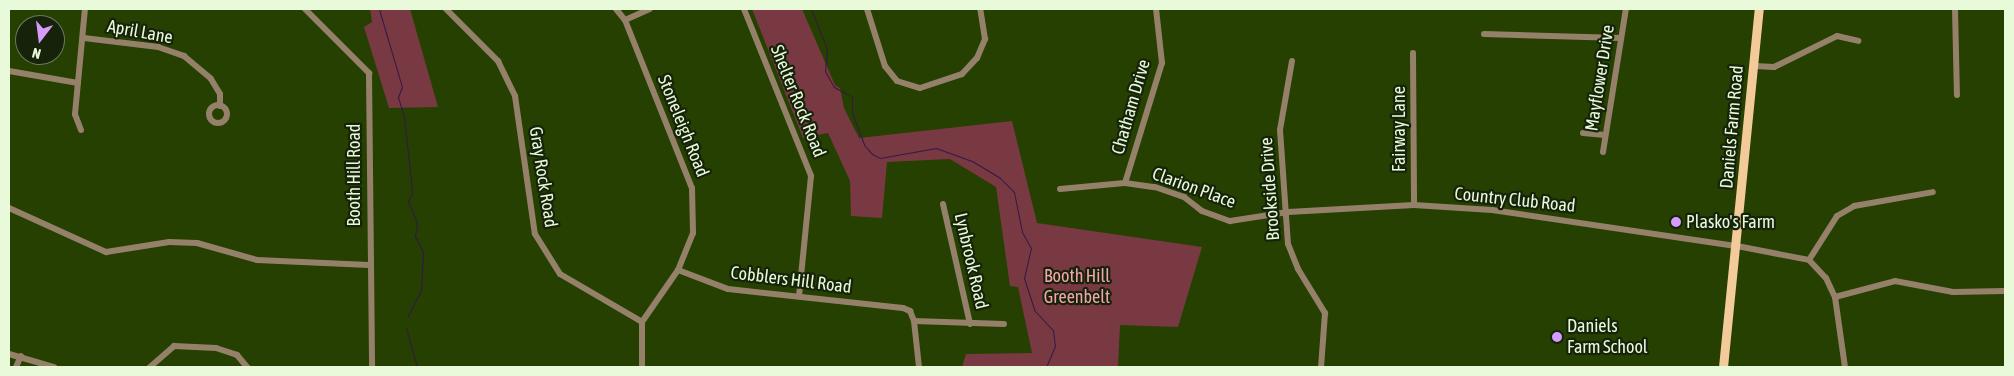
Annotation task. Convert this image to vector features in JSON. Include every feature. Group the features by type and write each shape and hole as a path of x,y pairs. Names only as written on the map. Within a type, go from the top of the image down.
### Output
{"main road":[{"name":"Daniels Farm Road","path":"1723,367 1737,246 1759,9"}],"street":[{"path":"81,130 75,114 84,38 85,9"},
{"name":"Booth Hill Road","path":"305,9 369,73 369,265 372,367"},
{"name":"Gray Rock Road","path":"446,9 498,61 515,96 535,234 560,274 642,322"},
{"name":"Stoneleigh Road","path":"616,9 624,20 692,188 692,233 678,270 642,322"},
{"path":"624,20 650,9"},
{"name":"Shelter Rock Road","path":"744,9 811,176 799,296"},
{"path":"867,9 884,66 897,82 920,88 962,74 977,58 985,39 980,9"},
{"name":"Chatham Drive","path":"1125,183 1162,64 1156,9"},
{"name":"Mayflower Drive","path":"1603,152 1626,9"},
{"path":"1955,9 1957,95"},
{"path":"1484,34 1621,38"},
{"path":"1755,66 1774,67 1837,36 1858,41"},
{"name":"April Lane","path":"84,38 158,48 184,56 201,68 217,87 221,98 220,106"},
{"name":"Fairway Lane","path":"1413,53 1414,205"},
{"name":"Brookside Drive","path":"1292,61 1280,130 1288,212 1288,244 1298,269 1325,313 1321,367"},
{"path":"9,70 78,83"},
{"path":"1583,133 1606,135"},
{"name":"Clarion Place","path":"1060,188 1125,183 1155,187 1184,197 1202,211 1230,221 1288,212"},
{"path":"1845,367 1835,297 1826,278 1809,260 1837,216 1854,206 1932,192"},
{"name":"Lynbrook Road","path":"943,204 970,324"},
{"name":"Country Club Road","path":"1288,212 1414,205 1511,213 1737,246 1809,260"},
{"path":"9,208 106,252 169,242 197,243 257,260 369,265"},
{"name":"Cobblers Hill Road","path":"678,270 728,289 903,308 910,311 914,321"},
{"path":"1835,297 1895,281 1953,292 2005,291"},
{"path":"919,367 914,321 1004,324"},
{"path":"642,322 642,367"},
{"path":"150,367 174,346 216,348 238,355 247,367"},
{"path":"9,354 54,367"},
{"path":"16,367 21,356"}],"green space":[{"path":"370,9 410,9 438,107 389,108 364,27 372,22"},
{"name":"Booth Hill Greenbelt","path":"752,9 802,9 835,85 840,88 844,108 859,138 1012,121 1037,223 1202,247 1178,327 1120,325 1118,367 962,367 966,354 1032,353 1018,287 1010,286 996,187 950,159 887,162 882,218 851,216 850,181 828,133 803,138"}],"waterway":[{"path":"379,9 402,87 398,97 404,117 411,180 412,194 408,201 417,223 415,236 423,252 421,290 407,317"},
{"path":"811,9 827,49 825,71 834,87 852,97 852,113 864,145 872,154 880,158 936,148 972,161 1000,178 1014,192 1022,232 1031,248 1024,278 1035,311 1053,330 1055,346 1046,367"},
{"path":"406,328 417,367"}],"place":[{"name":"Plasko's Farm","path":"1676,222"},
{"name":"Daniels Farm School","path":"1557,337"}]}
